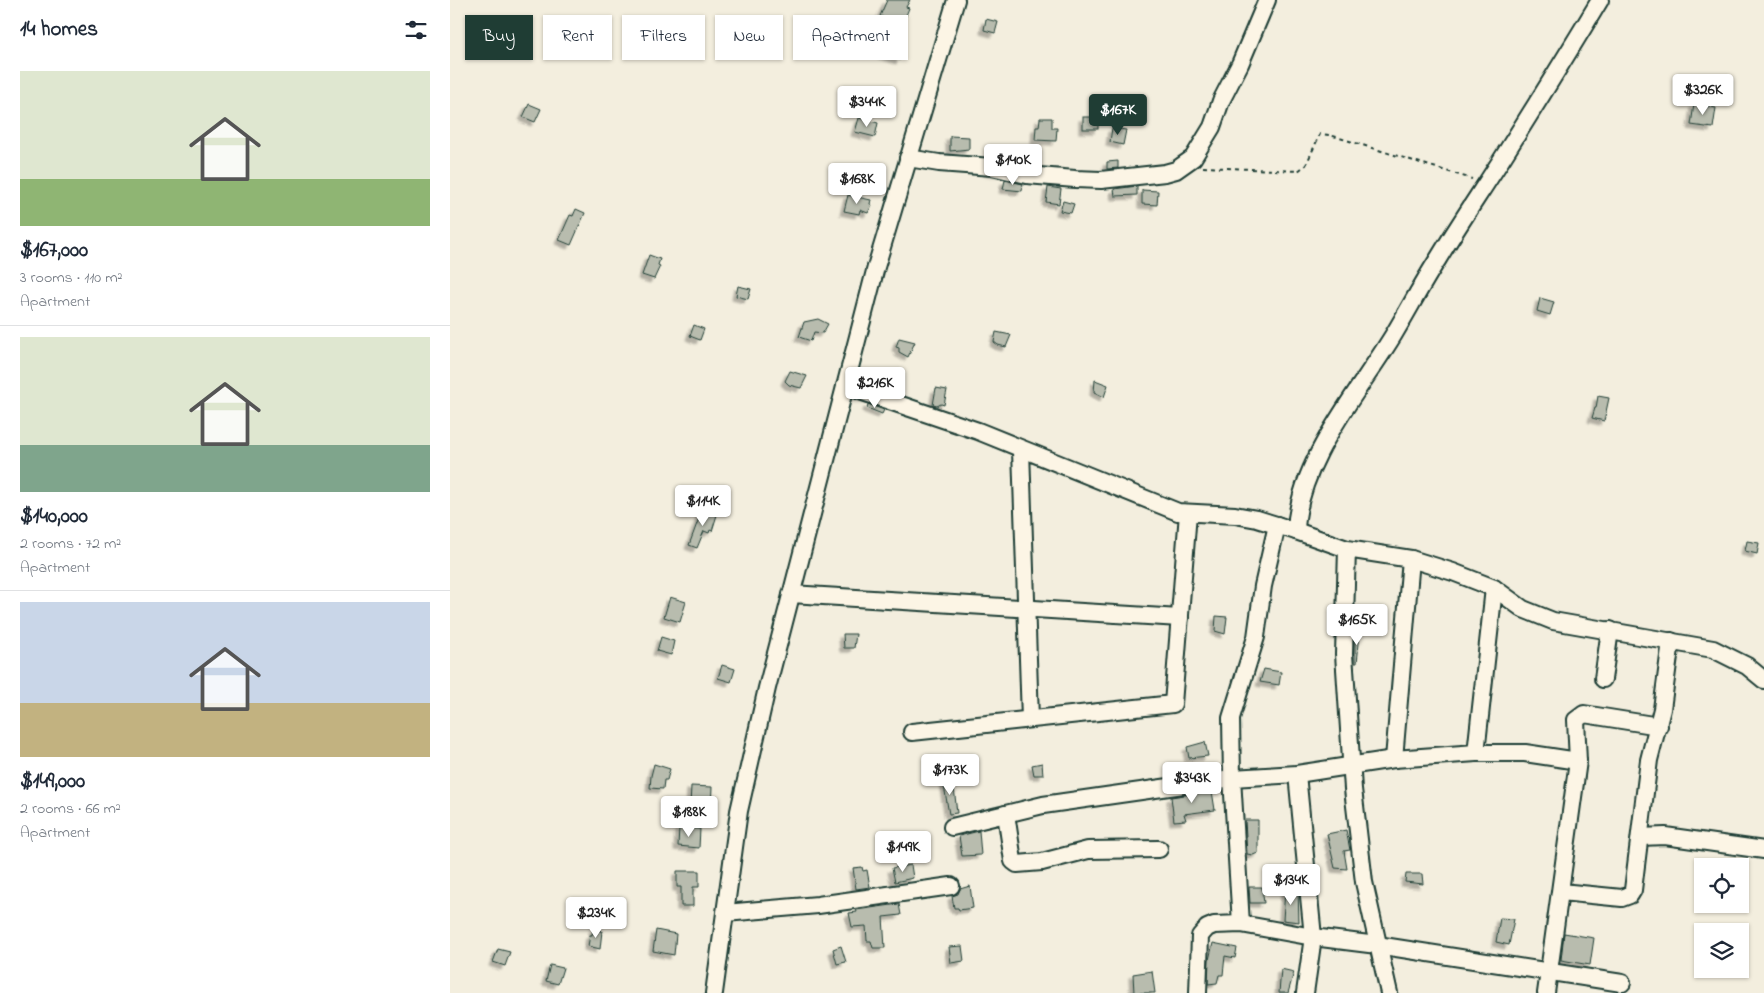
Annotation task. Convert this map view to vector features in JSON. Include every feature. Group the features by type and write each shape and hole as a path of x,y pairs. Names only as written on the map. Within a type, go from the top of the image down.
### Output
{"street":[{"path":"714,993 740,811 767,688 876,267 956,0"},
{"path":"908,158 939,163 992,167 1027,175 1075,179 1101,180 1165,174 1193,158 1212,127 1221,101 1240,64 1267,0"},
{"path":"1296,531 1296,517 1312,466 1341,415 1393,336 1438,259 1600,0"},
{"path":"845,386 978,431 1178,512 1235,515 1277,525 1347,549 1411,559 1453,572 1494,588 1523,609 1553,621 1713,649 1747,666 1764,680"},
{"path":"1021,450 1030,719"},
{"path":"912,732 1173,704 1188,513"},
{"path":"1241,924 1232,778 1231,718 1256,637 1263,586 1277,525"},
{"path":"1347,549 1344,654 1353,789 1364,882 1389,993"},
{"path":"1394,759 1411,559"},
{"path":"1476,753 1494,588"},
{"path":"790,594 1180,618"},
{"path":"1603,679 1610,630"},
{"path":"1561,892 1622,898 1630,895 1633,890 1649,760 1659,726 1671,641"},
{"path":"1546,993 1578,761 1576,720 1584,714 1659,726"},
{"path":"952,827 1043,805 1232,778 1297,774 1394,759 1476,753 1525,753 1578,761"},
{"path":"1297,774 1313,937 1305,993"},
{"path":"1006,814 1013,861 1016,864 1049,860 1088,850 1159,849"},
{"path":"1640,837 1666,836 1764,850"},
{"path":"725,913 818,904 951,886"},
{"path":"1198,993 1200,936 1207,928 1214,925 1241,924 1313,937 1377,944 1622,983"}],"path":[{"path":"1179,167 1298,171 1306,164 1320,134 1330,135 1486,184"}],"building":[{"path":"887,0 910,0 906,7 909,8 906,15 880,15"},
{"path":"986,19 998,22 995,33 984,30"},
{"path":"529,104 541,109 535,122 523,117"},
{"path":"1694,104 1716,108 1713,128 1691,125"},
{"path":"1083,117 1098,117 1098,129 1083,129"},
{"path":"859,118 878,123 875,137 855,132"},
{"path":"1040,118 1052,118 1052,128 1057,128 1056,141 1035,140 1036,127 1039,127"},
{"path":"1112,128 1126,130 1123,145 1110,142"},
{"path":"950,136 969,137 969,149 950,151"},
{"path":"1118,161 1118,168 1107,169 1107,162"},
{"path":"1005,180 1023,184 1022,191 1003,189"},
{"path":"1137,186 1137,195 1115,196 1114,189"},
{"path":"1048,187 1061,189 1059,204 1046,202"},
{"path":"1142,190 1158,191 1157,205 1142,204"},
{"path":"848,195 871,200 870,204 872,205 868,213 860,210 859,214 844,211"},
{"path":"1063,201 1074,204 1071,213 1060,211"},
{"path":"576,209 585,213 571,245 559,240 570,215 573,216"},
{"path":"649,255 660,259 658,265 660,266 654,279 642,275"},
{"path":"738,286 751,289 748,299 736,296"},
{"path":"1540,298 1554,302 1550,315 1537,311"},
{"path":"818,319 828,324 823,333 814,332 811,341 799,337 804,322"},
{"path":"694,325 704,329 700,340 690,336"},
{"path":"996,332 1011,335 1006,347 994,342"},
{"path":"899,338 915,342 908,357 899,352 899,348 896,347"},
{"path":"790,371 807,376 801,388 789,385 785,381"},
{"path":"1095,380 1108,385 1104,397 1094,392"},
{"path":"936,388 947,390 944,405 933,405"},
{"path":"1598,396 1609,398 1604,421 1592,418"},
{"path":"868,404 884,410 882,414 867,408"},
{"path":"702,510 717,515 712,531 710,530 709,533 704,531 697,548 689,545"},
{"path":"1747,541 1759,543 1757,554 1745,551"},
{"path":"670,597 686,602 680,622 664,617"},
{"path":"1216,616 1227,617 1225,634 1215,631"},
{"path":"1355,633 1360,634 1357,663 1355,663"},
{"path":"843,634 856,634 854,648 844,648"},
{"path":"661,637 674,641 671,655 657,651"},
{"path":"722,665 735,669 731,682 718,678"},
{"path":"1264,669 1281,672 1279,685 1260,682"},
{"path":"1205,742 1208,756 1189,758 1187,747"},
{"path":"1042,763 1043,775 1034,775 1032,765"},
{"path":"654,764 670,769 667,780 664,780 663,789 650,788"},
{"path":"953,779 957,813 949,814 943,780"},
{"path":"691,786 712,787 711,808 690,806"},
{"path":"1212,791 1215,810 1184,814 1186,820 1174,821 1171,797"},
{"path":"1245,820 1258,820 1258,853 1253,855 1247,854"},
{"path":"679,827 700,829 699,848 678,846"},
{"path":"1346,830 1350,850 1344,851 1347,869 1335,868 1327,834"},
{"path":"979,831 981,855 962,856 959,836"},
{"path":"911,865 913,878 895,882 892,868"},
{"path":"862,867 863,871 867,870 870,887 856,889 853,868"},
{"path":"677,871 699,871 699,887 693,887 693,906 681,906 681,887 677,887"},
{"path":"1406,874 1422,874 1423,884 1405,882"},
{"path":"970,886 973,908 959,910 954,908 952,896 958,894 960,889"},
{"path":"1249,887 1262,887 1264,903 1250,903"},
{"path":"1285,890 1298,891 1299,922 1283,920"},
{"path":"899,904 901,915 883,917 885,948 873,948 871,941 867,941 866,926 852,927 849,913 857,912 856,910"},
{"path":"1500,918 1514,919 1509,945 1496,942"},
{"path":"593,929 602,931 600,949 588,946"},
{"path":"656,930 676,934 674,955 653,951"},
{"path":"1564,933 1594,938 1590,965 1561,960"},
{"path":"1213,943 1237,948 1235,958 1225,956 1223,975 1219,975 1217,983 1208,984 1209,960"},
{"path":"841,946 846,962 837,964 833,949"},
{"path":"962,946 964,961 951,963 949,947"},
{"path":"498,949 510,952 505,966 493,962"},
{"path":"550,965 563,968 558,984 546,981"},
{"path":"1281,969 1294,972 1288,993 1279,993"},
{"path":"1152,971 1155,993 1134,993 1133,974"}]}
